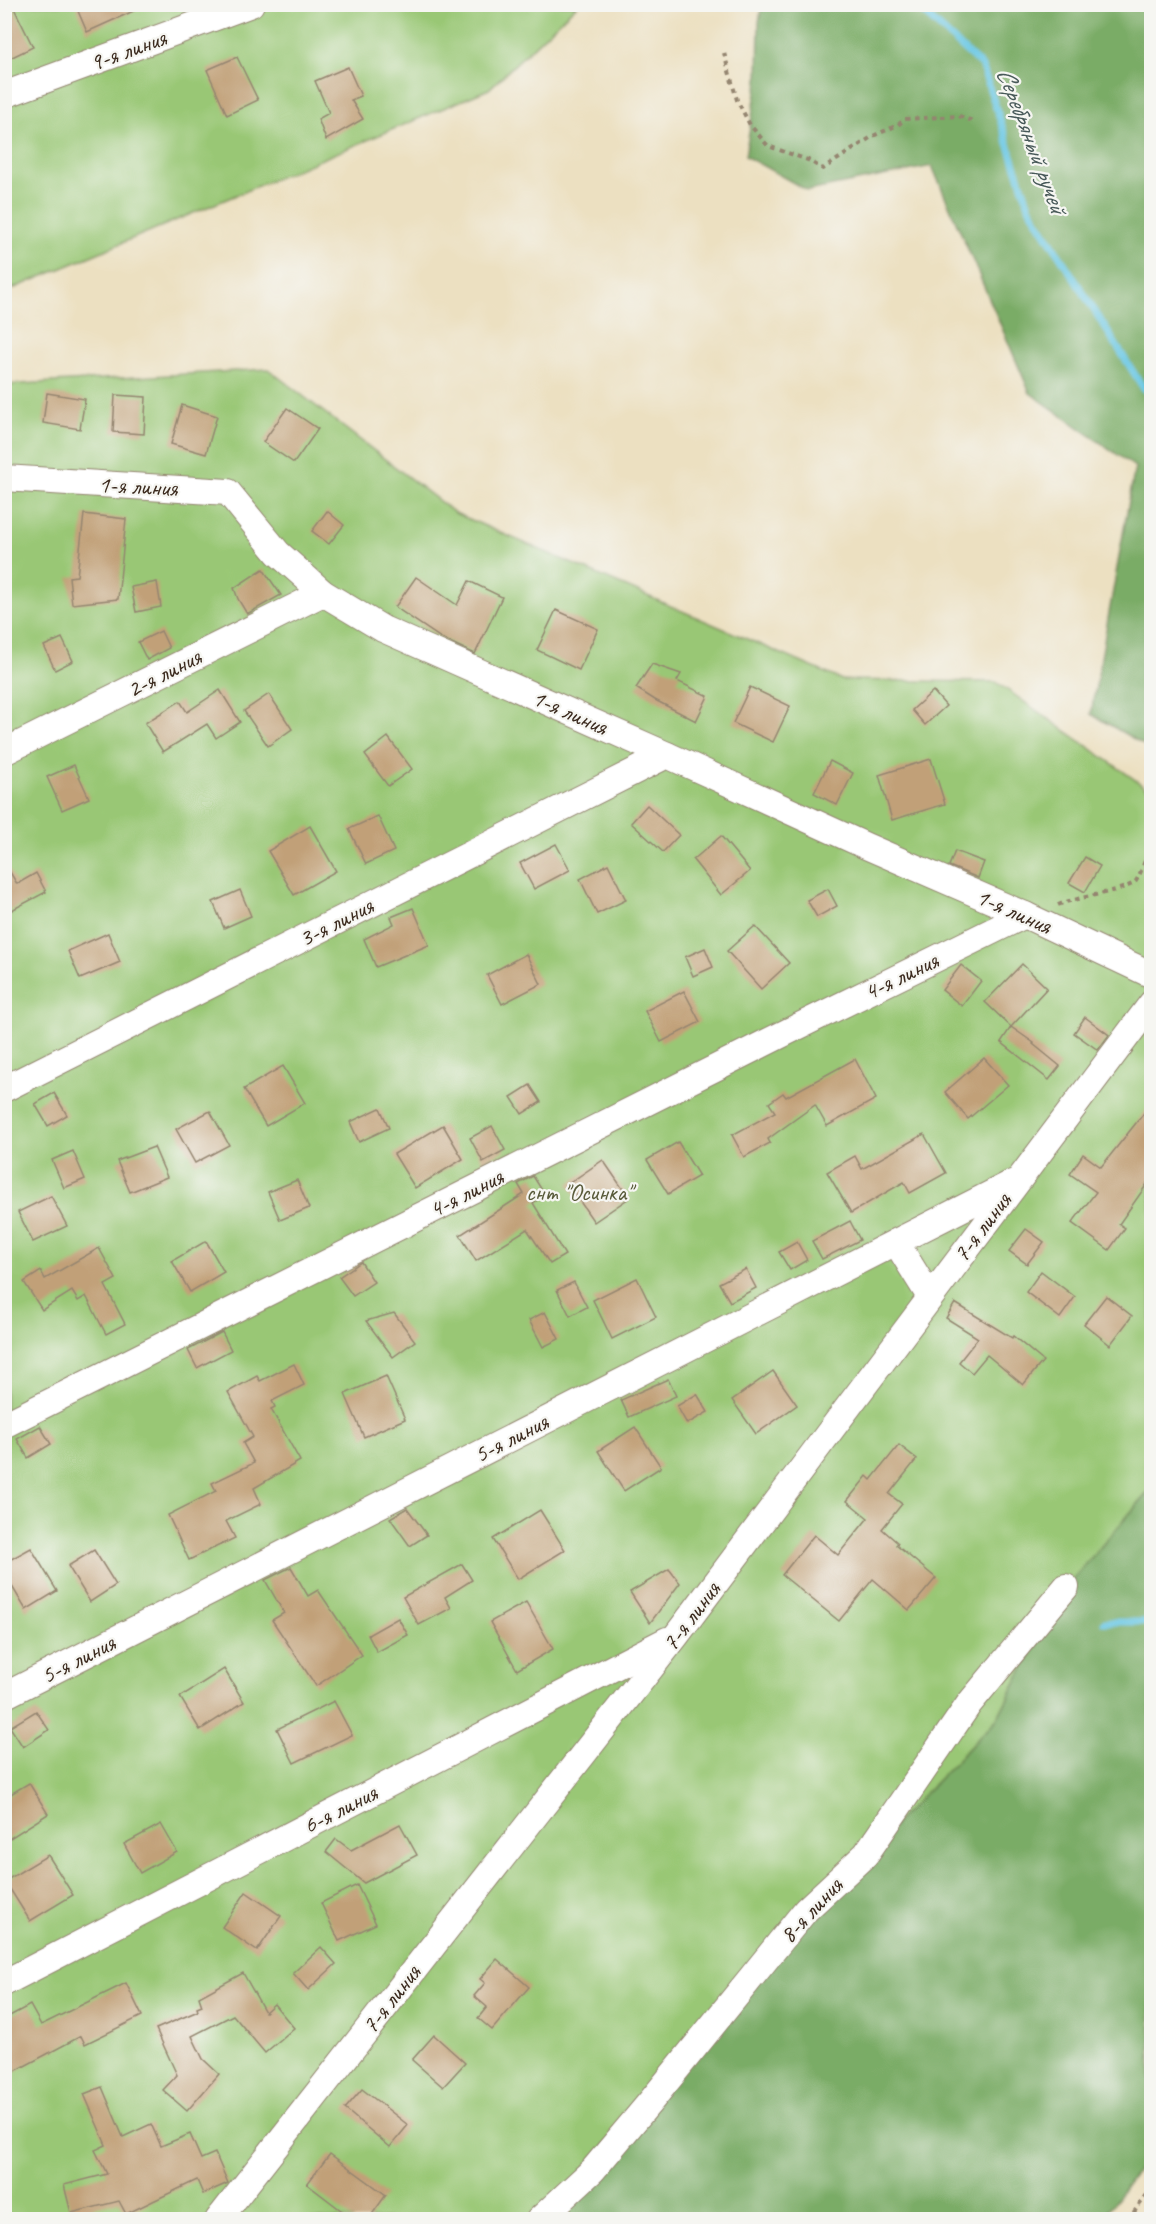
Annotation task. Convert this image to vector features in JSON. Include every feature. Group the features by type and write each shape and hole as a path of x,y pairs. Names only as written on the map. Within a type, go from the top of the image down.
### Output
{"street":[{"name":"9-я линия","path":"4,95 251,4"},
{"name":"1-я линия","path":"4,478 228,492 278,553 323,593 383,629 1032,918 1152,975"},
{"name":"2-я линия","path":"4,752 323,593"},
{"name":"3-я линия","path":"4,1089 667,755"},
{"name":"4-я линия","path":"4,1425 776,1037 1032,918"},
{"name":"7-я линия","path":"218,2220 676,1636 1152,1003"},
{"name":"5-я линия","path":"4,1696 1018,1180"},
{"path":"896,1242 930,1297"},
{"name":"8-я линия","path":"539,2220 600,2161 651,2102 806,1910 866,1854 969,1704 1066,1587"},
{"name":"6-я линия","path":"4,1983 676,1636"}],"path":[{"path":"724,52 737,100 750,125 768,146 808,160 823,169 873,136 898,125 905,119 959,116 973,121"},
{"path":"1032,918 1065,902 1127,887 1135,882 1148,854 1152,851"},
{"path":"1128,2220 1152,2188"}],"green space":[{"path":"5,5 577,5 489,89 5,292"},
{"path":"762,5 1151,5 1151,749 1091,714 1135,467 1030,393 932,166 808,191 745,156 758,82 759,22"},
{"name":"снт \"Осинка\"","path":"268,369 455,513 842,680 996,682 1151,791 1151,1489 1066,1587 997,1719 866,1854 539,2219 5,2220 5,385"},
{"path":"1151,1489 1151,2152 1102,2219 539,2220 866,1854 997,1719 1066,1587"}],"building":[{"path":"4,4 12,4 33,47 4,61"},
{"path":"75,4 149,4 87,32"},
{"path":"237,57 258,100 227,115 207,70"},
{"path":"348,67 361,96 351,100 363,119 326,140 318,119 329,113 315,81"},
{"path":"47,393 85,399 80,429 43,423"},
{"path":"115,395 146,397 144,434 113,432"},
{"path":"182,405 217,416 206,454 171,444"},
{"path":"287,408 318,429 294,463 263,442"},
{"path":"327,511 344,525 329,544 312,531"},
{"path":"84,514 126,519 118,599 72,604 69,577 77,576"},
{"path":"263,569 281,595 247,614 234,588"},
{"path":"416,577 457,605 469,581 502,597 475,654 441,638 395,607"},
{"path":"157,582 161,607 136,612 131,587"},
{"path":"556,610 598,629 579,670 537,650"},
{"path":"161,631 169,648 147,660 138,642"},
{"path":"62,638 73,661 55,670 44,646"},
{"path":"652,664 681,674 677,681 708,696 696,721 636,688"},
{"path":"750,687 790,706 773,742 733,723"},
{"path":"220,690 240,722 216,738 207,724 163,752 145,723 180,701 187,712"},
{"path":"933,691 946,706 925,725 912,710"},
{"path":"269,694 292,729 268,746 244,711"},
{"path":"388,737 412,769 388,786 365,755"},
{"path":"931,759 945,804 892,820 879,775"},
{"path":"830,761 853,773 837,805 814,793"},
{"path":"74,765 89,798 62,810 47,777"},
{"path":"647,805 679,835 663,852 631,823"},
{"path":"378,816 394,851 366,864 349,829"},
{"path":"310,826 336,871 294,895 268,851"},
{"path":"721,836 750,871 721,895 693,860"},
{"path":"556,844 570,870 534,889 520,863"},
{"path":"955,851 984,862 978,878 949,866"},
{"path":"1085,857 1100,866 1085,892 1069,883"},
{"path":"4,862 17,884 36,873 46,892 10,911 4,900"},
{"path":"608,864 626,900 597,914 580,879"},
{"path":"828,889 837,906 817,917 807,900"},
{"path":"240,890 251,916 224,928 213,902"},
{"path":"413,908 429,945 376,967 364,939 394,924 391,917"},
{"path":"755,926 789,963 761,989 727,951"},
{"path":"108,933 120,962 80,979 68,951"},
{"path":"705,948 713,967 693,976 685,957"},
{"path":"526,954 541,984 502,1004 487,975"},
{"path":"1022,964 1047,988 1011,1027 985,1002"},
{"path":"961,965 981,981 962,1006 942,990"},
{"path":"684,991 700,1022 661,1042 645,1011"},
{"path":"1085,1017 1109,1035 1098,1050 1074,1033"},
{"path":"1011,1027 1034,1043 1060,1066 1049,1080 1001,1042"},
{"path":"984,1058 1008,1085 968,1119 945,1092"},
{"path":"855,1059 876,1099 827,1126 815,1105 768,1139 770,1143 744,1157 732,1135 775,1112 769,1103 783,1093 786,1097"},
{"path":"283,1066 305,1103 266,1126 244,1089"},
{"path":"530,1085 541,1102 522,1114 511,1097"},
{"path":"54,1093 67,1115 48,1126 35,1104"},
{"path":"1152,1103 1152,1177 1119,1224 1125,1228 1109,1250 1072,1223 1096,1192 1070,1174 1083,1154 1101,1167"},
{"path":"380,1108 389,1128 359,1142 350,1122"},
{"path":"210,1111 229,1145 195,1163 176,1129"},
{"path":"443,1125 463,1159 415,1188 394,1154"},
{"path":"492,1126 505,1150 483,1162 470,1138"},
{"path":"924,1134 946,1173 910,1193 904,1182 851,1213 827,1172 855,1156 862,1169"},
{"path":"678,1142 699,1176 668,1194 647,1160"},
{"path":"154,1147 167,1177 130,1192 117,1161"},
{"path":"73,1151 85,1179 64,1188 52,1160"},
{"path":"603,1160 629,1198 594,1222 568,1184"},
{"path":"533,1176 545,1195 533,1203 565,1255 550,1264 527,1229 476,1261 460,1235 524,1194 518,1184"},
{"path":"297,1180 309,1208 280,1220 268,1192"},
{"path":"51,1196 67,1226 33,1242 18,1212"},
{"path":"850,1221 860,1240 822,1259 812,1241"},
{"path":"1026,1229 1044,1242 1027,1264 1009,1251"},
{"path":"206,1241 224,1272 190,1292 172,1261"},
{"path":"797,1242 807,1260 790,1270 779,1252"},
{"path":"99,1248 116,1279 105,1285 125,1324 106,1334 86,1296 78,1301 72,1291 42,1310 24,1282 41,1271 45,1279"},
{"path":"361,1262 374,1282 353,1296 339,1277"},
{"path":"746,1269 756,1288 730,1302 719,1283"},
{"path":"1041,1271 1075,1297 1060,1318 1026,1292"},
{"path":"637,1278 656,1317 612,1339 593,1300"},
{"path":"574,1282 587,1307 570,1316 557,1290"},
{"path":"1106,1296 1132,1316 1110,1345 1084,1324"},
{"path":"955,1303 1012,1338 1013,1336 1043,1361 1023,1385 987,1355 972,1373 959,1362 978,1338 946,1318"},
{"path":"545,1312 559,1339 543,1347 529,1320"},
{"path":"394,1313 415,1341 393,1357 366,1321"},
{"path":"222,1332 231,1350 197,1368 188,1350"},
{"path":"294,1364 304,1385 272,1401 275,1407 271,1409 300,1461 254,1488 261,1504 226,1521 235,1538 189,1560 168,1515 216,1491 212,1483 254,1463 243,1443 253,1437 228,1392 257,1376 260,1381"},
{"path":"773,1371 797,1405 756,1434 732,1400"},
{"path":"386,1376 405,1419 364,1437 345,1394"},
{"path":"668,1379 676,1396 629,1417 621,1400"},
{"path":"697,1394 708,1412 687,1424 677,1406"},
{"path":"40,1426 51,1444 28,1458 17,1439"},
{"path":"635,1427 661,1467 624,1491 598,1451"},
{"path":"899,1445 917,1459 889,1494 902,1504 882,1529 898,1543 896,1545 936,1578 909,1610 873,1579 839,1621 782,1575 814,1535 838,1555 868,1518 847,1501 867,1476 871,1480"},
{"path":"407,1508 427,1535 410,1546 390,1518"},
{"path":"540,1510 565,1550 518,1579 493,1539"},
{"path":"31,1548 57,1591 26,1610 4,1573 4,1563"},
{"path":"94,1550 116,1585 90,1602 68,1566"},
{"path":"462,1564 472,1580 445,1597 451,1608 419,1625 403,1597"},
{"path":"291,1567 308,1596 318,1590 362,1655 316,1686 272,1620 284,1613 265,1580"},
{"path":"669,1569 680,1583 650,1623 630,1592"},
{"path":"526,1602 553,1649 517,1670 490,1622"},
{"path":"398,1618 408,1635 377,1652 368,1635"},
{"path":"224,1669 244,1702 200,1730 180,1697"},
{"path":"334,1701 352,1735 294,1763 277,1729"},
{"path":"36,1711 49,1730 23,1747 10,1727"},
{"path":"29,1783 48,1814 4,1842 4,1798"},
{"path":"161,1824 177,1852 140,1873 124,1844"},
{"path":"400,1824 417,1855 364,1883 326,1852 336,1839 351,1850"},
{"path":"48,1855 73,1895 30,1921 5,1881"},
{"path":"357,1885 376,1924 339,1941 321,1903"},
{"path":"246,1892 281,1916 257,1951 222,1927"},
{"path":"321,1947 336,1964 308,1990 293,1973"},
{"path":"497,1959 529,1987 492,2030 478,2018 487,2007 474,1996 485,1983 480,1979"},
{"path":"243,1973 265,2012 274,2004 294,2028 265,2053 233,2015 192,2036 203,2059 219,2074 187,2111 163,2090 177,2075 156,2029 198,2011 197,2008 202,2006 199,1997"},
{"path":"126,1983 142,2016 85,2044 81,2036 4,2077 4,2019 30,2005 41,2025"},
{"path":"434,2035 465,2063 443,2087 412,2060"},
{"path":"102,2087 123,2137 151,2124 161,2146 190,2134 201,2159 215,2153 228,2183 203,2194 197,2180 126,2214 119,2201 71,2213 64,2185 107,2174 95,2150 106,2145 84,2094"},
{"path":"362,2089 408,2125 390,2147 345,2109"},
{"path":"330,2154 386,2195 368,2220 354,2220 307,2184"}],"waterway":[{"name":"Серебряный ручей","path":"914,4 982,66 1030,209 1144,389 1152,395"},
{"path":"1104,1622 1152,1622"}]}
